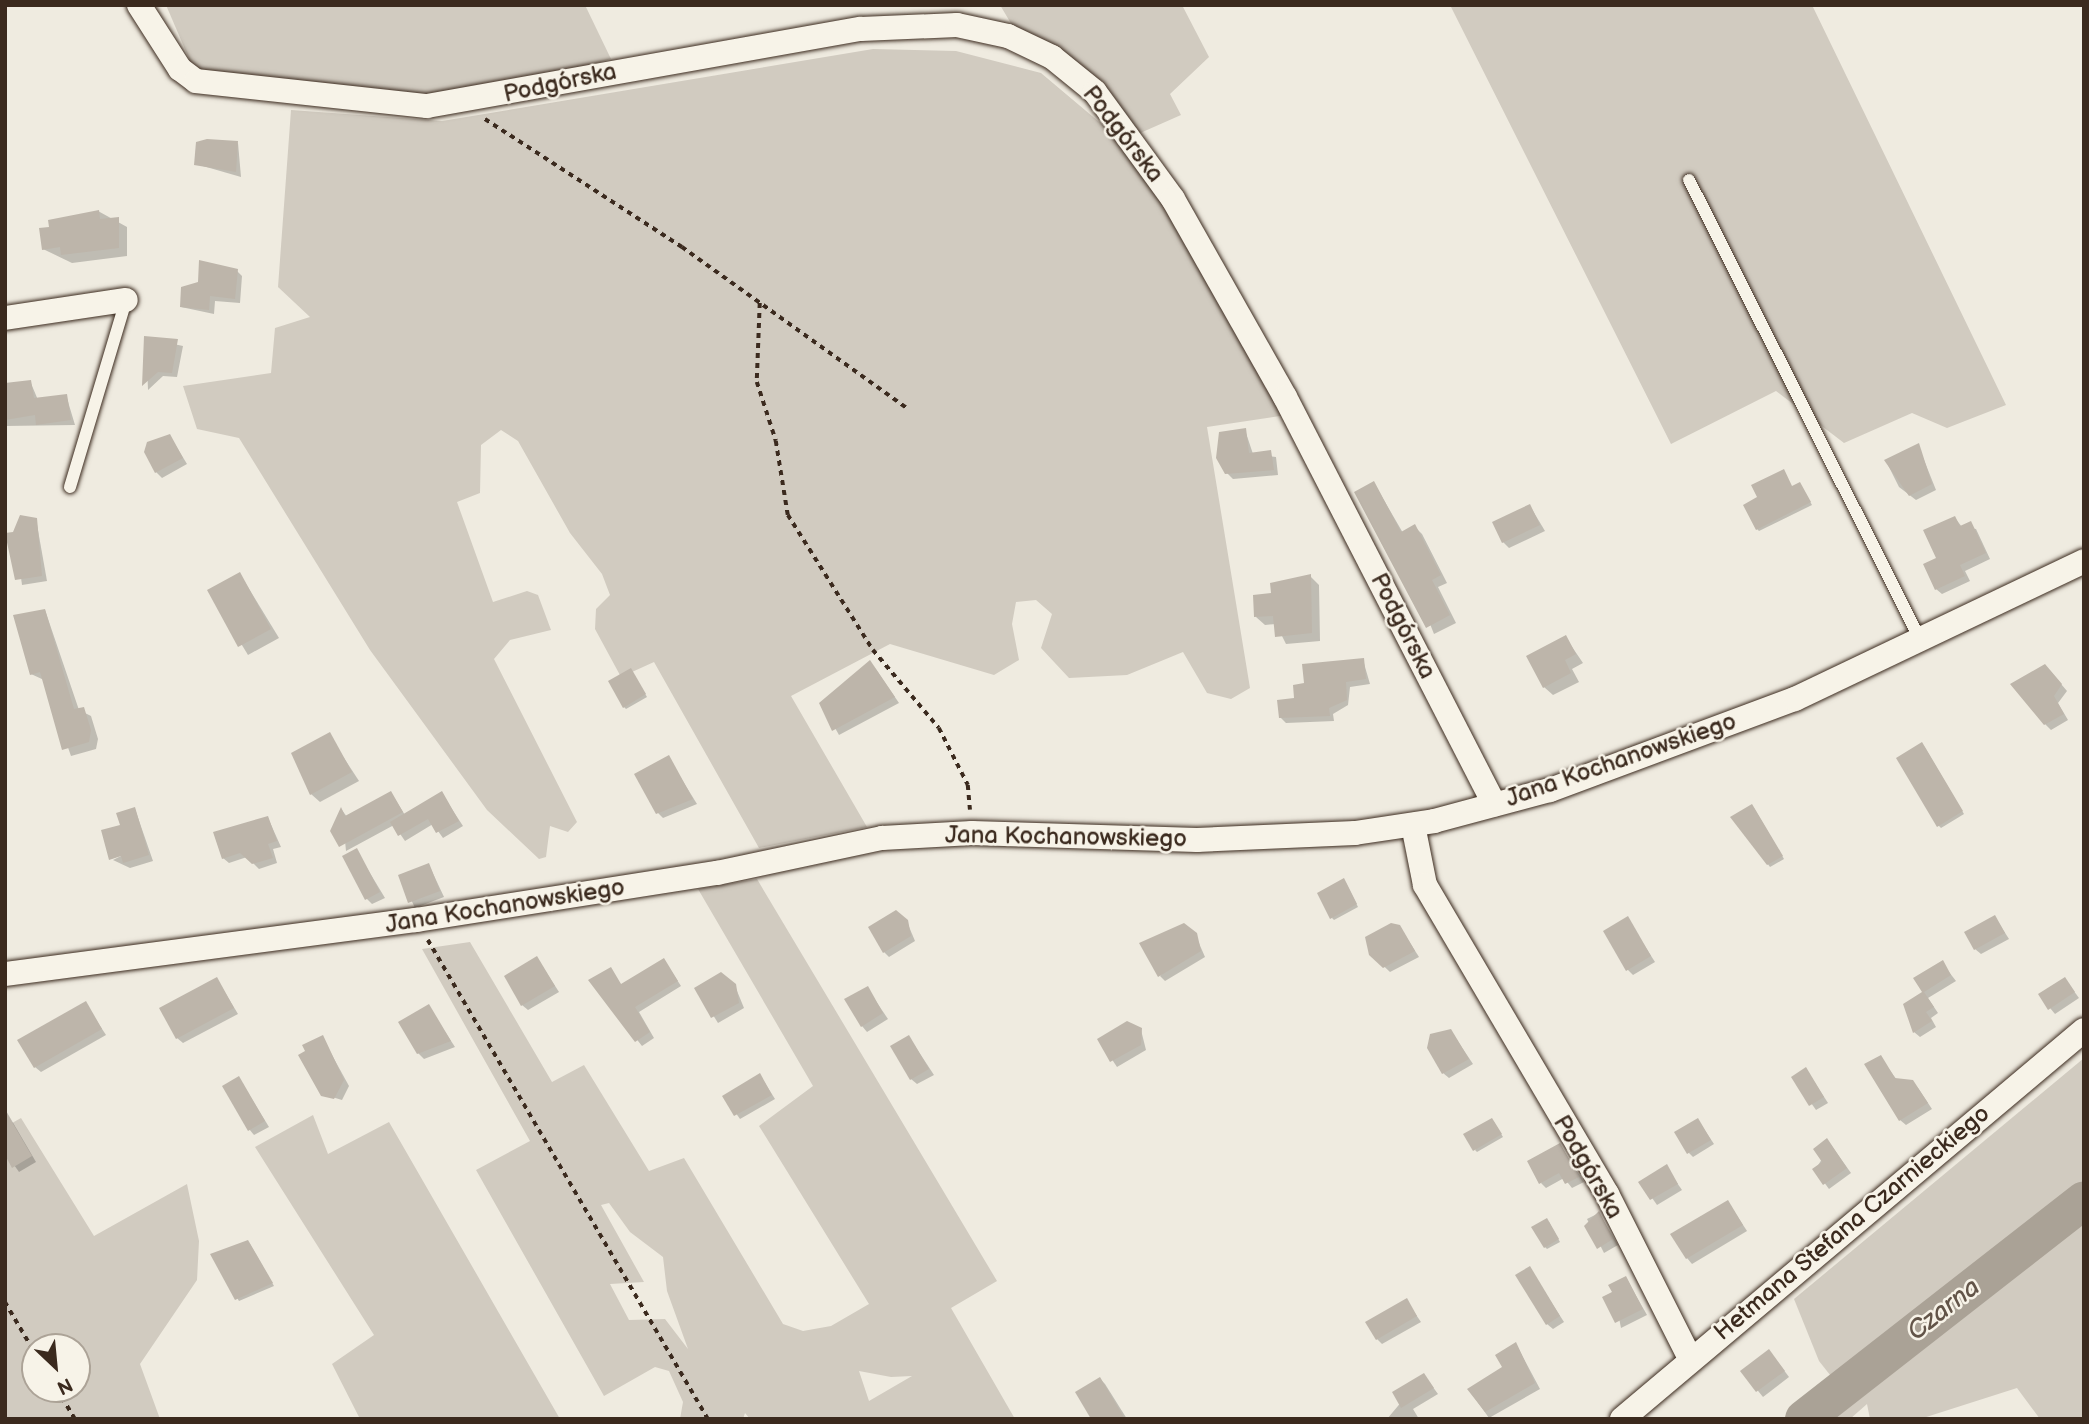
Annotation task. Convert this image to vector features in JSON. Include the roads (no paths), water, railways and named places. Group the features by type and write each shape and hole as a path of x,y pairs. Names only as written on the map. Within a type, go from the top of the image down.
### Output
{"street":[{"name":"Podgórska","path":"139,5 180,69 196,81 235,90 460,104 862,29 957,24 1008,36 1052,57 1095,92 1179,209 1285,397 1494,804"},
{"path":"5,317 126,300"},
{"name":"Jana Kochanowskiego","path":"5,974 416,920 717,873 882,838 972,833 1197,840 1412,825 1494,804 1795,699 2084,561"},
{"name":"Podgórska","path":"1412,825 1425,885 1607,1194 1691,1360"},
{"name":"Hetmana Stefana Czarnieckiego","path":"1622,1419 2084,1030"}],"lane":[{"path":"1689,180 1920,639"},
{"path":"70,487 126,300"}],"waterway":[{"name":"Czarna","path":"1804,1419 2084,1200"}]}
